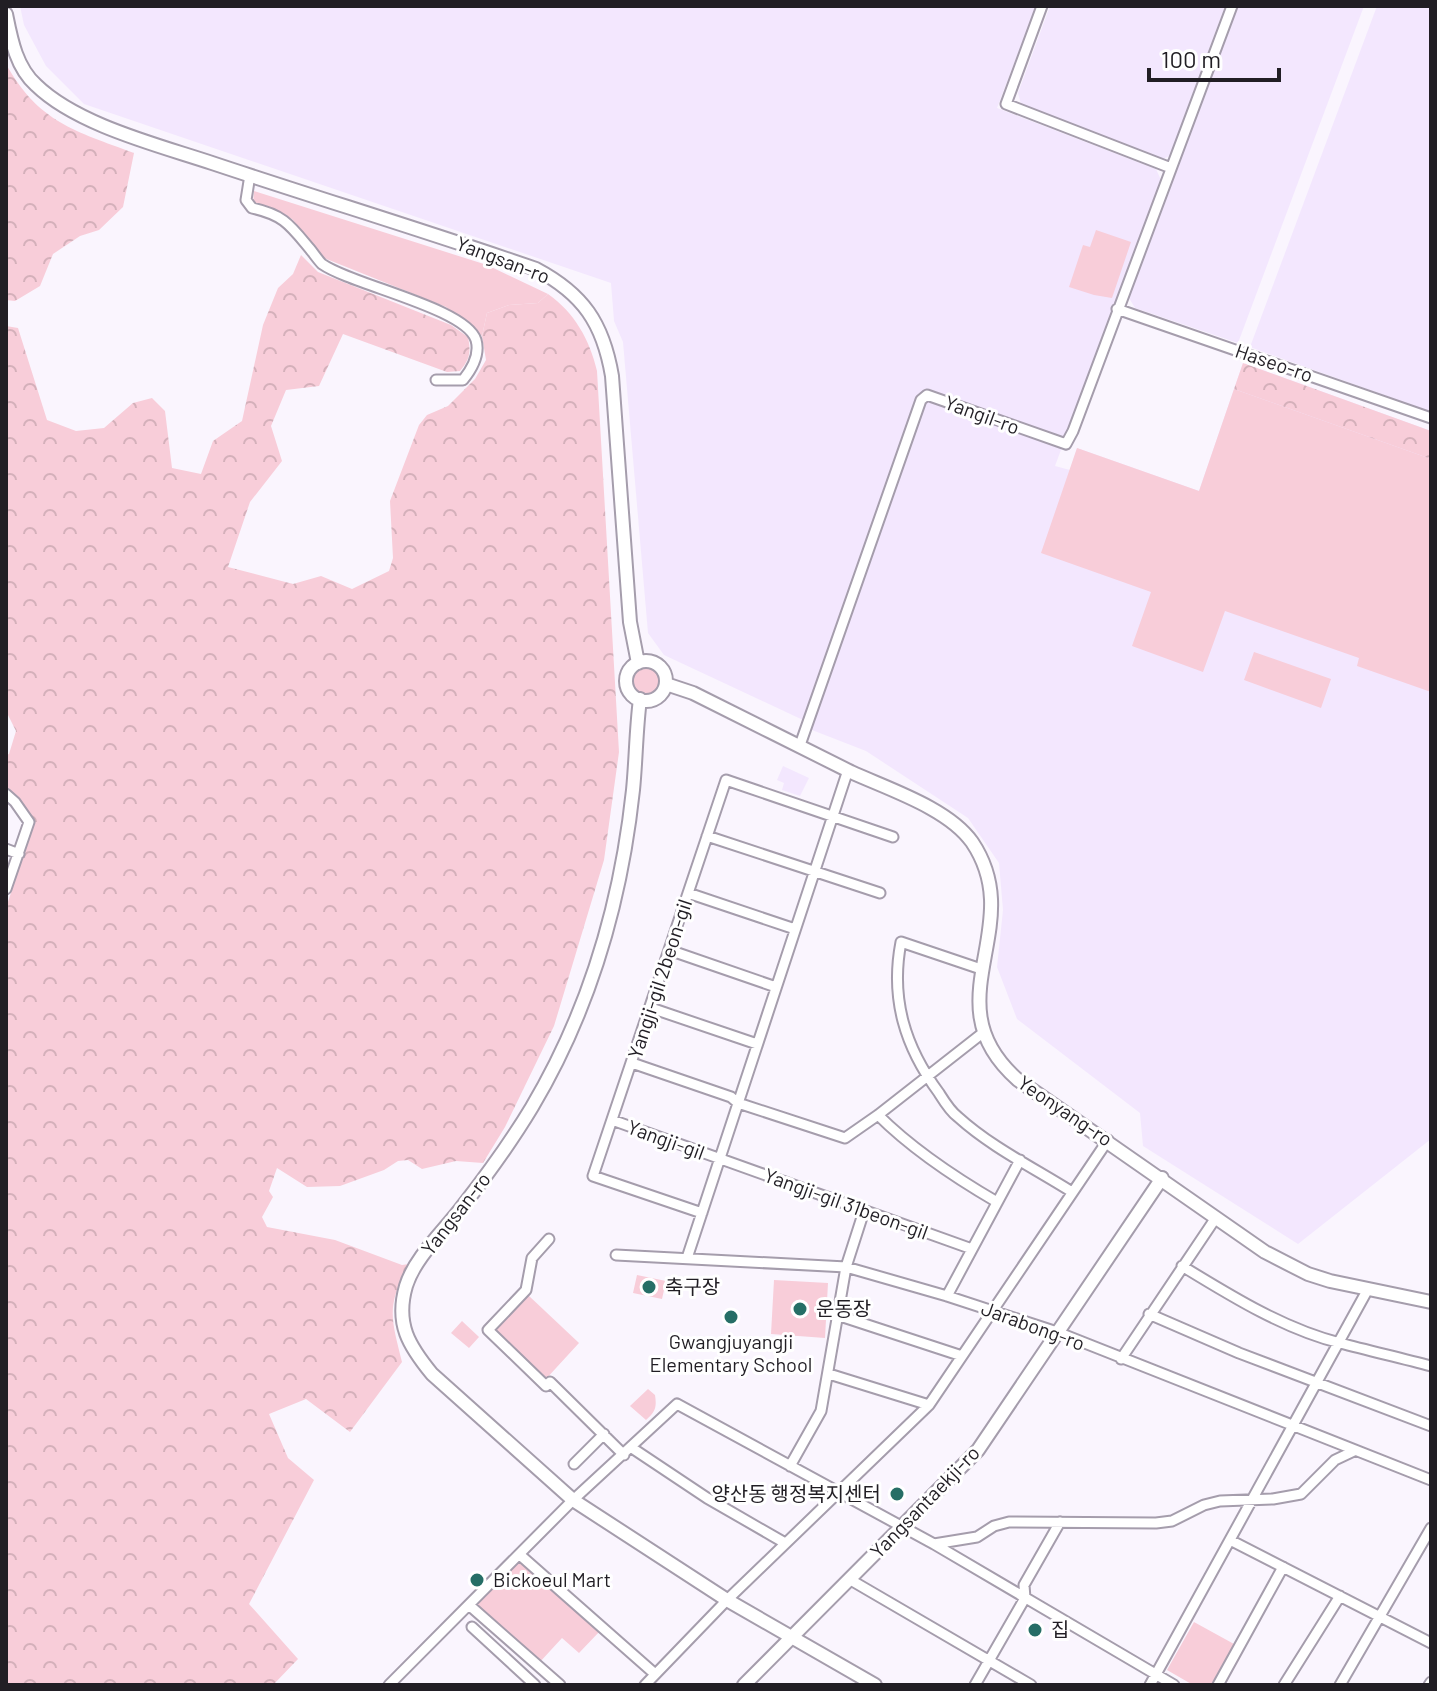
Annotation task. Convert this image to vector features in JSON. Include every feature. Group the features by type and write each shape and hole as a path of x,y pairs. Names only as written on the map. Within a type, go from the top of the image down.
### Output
{"street":[{"path":"1042,6 1006,104 1171,168"},
{"name":"Yangil-ro","path":"800,745 921,400 927,395 1066,444 1232,6"},
{"name":"Yangsan-ro","path":"6,14 19,61 34,84 56,103 79,115 536,269 561,283 583,305 603,337 612,376 630,622 638,663"},
{"path":"250,175 246,200 252,208 267,211 286,221 322,264 458,320 475,338 477,352 463,380 436,380"},
{"name":"Haseo-ro","path":"1117,309 1431,418"},
{"path":"644,661 657,664 663,670 666,684 656,698 640,699 630,692 626,680 631,668 644,661"},
{"name":"Yeonyang-ro","path":"666,684 693,693 921,804 947,820 972,842 988,876 993,901 981,969 979,1004 984,1032 994,1054 1018,1080 1265,1252 1308,1274 1431,1302"},
{"name":"Yangsan-ro","path":"640,699 633,789 621,872 598,960 550,1075 512,1140 413,1270 403,1305 407,1340 432,1374 573,1500 727,1600 875,1685"},
{"name":"Yangji-gil","path":"687,1258 848,770"},
{"name":"Yangji-gil 2beon-gil","path":"702,1213 593,1176 726,780 832,818"},
{"path":"6,794 29,822 6,889"},
{"path":"832,818 893,837"},
{"path":"707,836 880,893"},
{"path":"6,849 19,854"},
{"path":"688,893 795,929"},
{"path":"981,969 901,942 897,969 901,1015 917,1063 955,1116 1072,1192"},
{"path":"669,950 776,987"},
{"path":"651,1008 757,1044"},
{"path":"632,1063 731,1097 738,1103 845,1138 984,1032"},
{"path":"878,1115 932,1161 997,1202"},
{"name":"Yangji-gil","path":"612,1120 719,1159"},
{"path":"645,1685 727,1600 929,1405 1108,1140"},
{"name":"Yangji-gil 31beon-gil","path":"719,1159 972,1249"},
{"path":"947,1296 1020,1160"},
{"name":"Yangsantaekji-ro","path":"744,1685 983,1444 1162,1178"},
{"path":"790,1466 821,1411 846,1267 864,1211"},
{"path":"1121,1359 1215,1219"},
{"path":"549,1239 532,1258 526,1290 488,1330 546,1386 550,1382 604,1434 785,1543"},
{"name":"Jarabong-ro","path":"616,1255 846,1267 1057,1332 1431,1480"},
{"path":"1182,1266 1250,1305 1338,1343 1431,1366"},
{"path":"1150,1685 1368,1289"},
{"path":"1149,1314 1239,1353 1431,1426"},
{"path":"837,1315 962,1356"},
{"path":"829,1374 929,1405"},
{"path":"389,1685 573,1500 677,1404 934,1544 1174,1685"},
{"path":"574,1464 604,1434"},
{"path":"934,1544 977,1537 994,1526 1009,1522 1165,1522 1220,1501 1301,1494 1335,1460 1354,1451"},
{"path":"975,1685 1025,1598 1024,1585 1060,1522"},
{"path":"1340,1685 1431,1528"},
{"path":"1230,1540 1431,1643"},
{"path":"520,1555 655,1674"},
{"path":"1218,1685 1283,1567"},
{"path":"849,1579 1031,1685"},
{"path":"1284,1685 1340,1596"},
{"path":"469,1605 560,1685"},
{"path":"472,1627 535,1685"}],"shaded area":[{"path":"20,6 1036,6 997,108 1156,169 1161,180 1055,466 1070,470 1077,448 1199,491 1243,363 1431,431 1431,1139 1298,1244 1143,1146 1140,1113 1017,1019 997,967 1003,910 999,863 968,818 866,751 812,730 803,720 664,655 648,633 623,342 614,321 611,283 84,104 46,66 24,25"},
{"path":"1050,6 1225,6 1170,156 1162,159 1021,104 1018,93"},
{"path":"1238,6 1364,6 1238,343 1135,308 1129,298"},
{"path":"1377,6 1431,6 1431,412 1250,347"},
{"path":"783,766 809,778 800,796 782,790 784,783 777,780"}],"green space":[{"path":"6,64 18,84 45,112 76,130 134,153 123,207 99,230 80,236 53,254 40,286 15,301 6,300"},
{"path":"254,191 487,265 548,294 538,303 509,305 487,313 482,336 446,307 324,258 292,219 253,204"},
{"path":"1096,230 1131,242 1112,298 1069,287 1083,245 1090,247"},
{"path":"301,255 318,272 451,325 468,337 469,355 460,371 447,372 343,334 319,386 286,390 271,426 282,461 250,502 228,567 293,584 321,576 352,589 389,571 393,558 390,501 419,425 427,415 448,406 475,379 486,360 482,336 487,313 509,305 538,303 548,294 566,309 585,338 597,371 619,752 604,860 554,1026 505,1127 483,1163 456,1161 422,1169 408,1160 398,1161 384,1170 340,1186 307,1187 277,1168 269,1191 273,1197 262,1217 267,1227 335,1240 402,1265 409,1264 397,1291 393,1312 402,1362 350,1432 306,1399 269,1414 288,1458 314,1480 249,1604 298,1659 273,1685 6,1685 6,908 34,822 19,798 6,788 6,755 16,731 6,711 6,326 18,328 47,420 76,431 104,428 133,403 152,398 165,411 172,468 201,474 213,441 242,421 263,325 278,288 293,274"},
{"path":"1243,363 1431,431 1431,459 1234,389"},
{"path":"1234,389 1431,459 1431,692 1357,666 1359,658 1225,611 1203,672 1132,646 1151,592 1041,553 1077,448 1199,491"},
{"path":"1254,652 1331,679 1321,708 1244,680"},
{"path":"647,668 657,672 661,682 657,692 647,696 637,692 633,682 637,672"},
{"name":"축구장","path":"637,1275 666,1281 662,1299 633,1293"},
{"name":"운동장","path":"774,1280 828,1283 825,1338 771,1334"},
{"path":"528,1295 579,1343 545,1380 494,1331"},
{"path":"462,1321 479,1337 469,1348 451,1333"},
{"path":"648,1389 655,1395 656,1403 646,1420 630,1406"},
{"path":"519,1558 600,1631 579,1653 562,1638 539,1663 478,1606 478,1601"},
{"path":"1194,1622 1234,1644 1211,1685 1193,1685 1167,1670"}],"place":[{"name":"축구장","path":"649,1287"},
{"name":"운동장","path":"800,1309"},
{"name":"Gwangjuyangji Elementary School","path":"731,1317"},
{"name":"양산동 행정복지센터","path":"897,1494"},
{"name":"Bickoeul Mart","path":"477,1580"},
{"name":"집","path":"1035,1630"}]}
